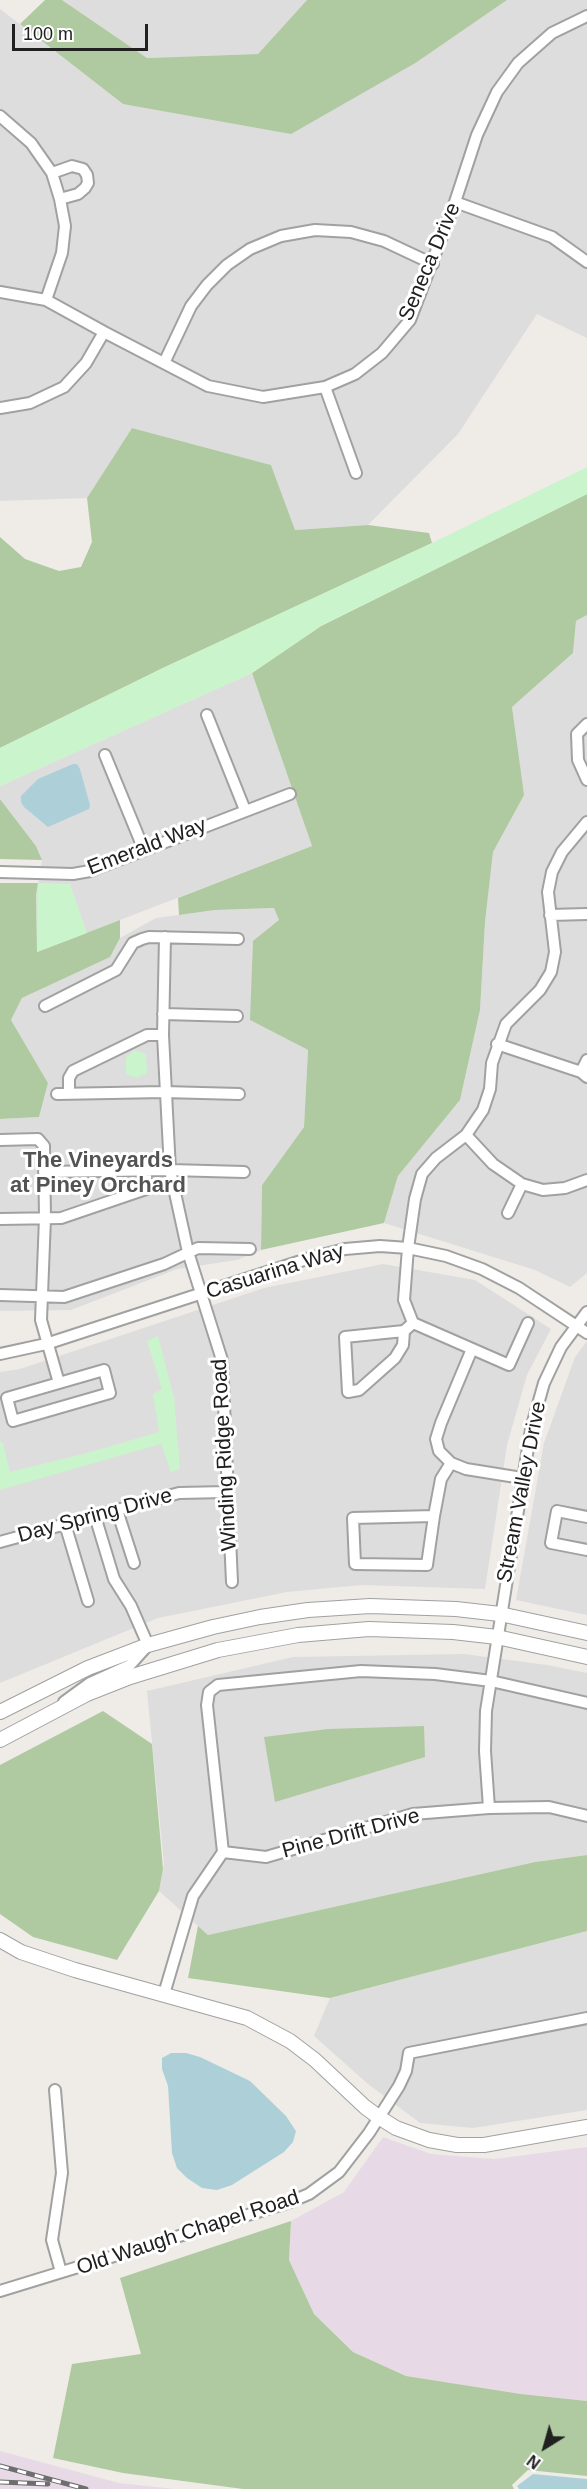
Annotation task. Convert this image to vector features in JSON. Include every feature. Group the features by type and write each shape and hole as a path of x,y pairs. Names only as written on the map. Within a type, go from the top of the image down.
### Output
{"street":[{"name":"Seneca Drive","path":"0,292 46,300 208,386 263,397 325,387 355,374 382,353 410,320 456,202 477,135 497,92 512,70 552,33 587,16"},
{"path":"0,116 31,143 52,173 60,199 65,226 62,253 46,300"},
{"path":"52,173 72,166 83,169 87,175 88,183 85,189 78,194 60,199"},
{"path":"456,202 552,237 587,262"},
{"path":"164,363 191,306 207,285 226,265 250,249 281,236 315,230 351,232 384,241 433,264"},
{"path":"0,408 30,403 64,387 86,363 104,332"},
{"path":"325,387 356,473"},
{"path":"207,715 245,810"},
{"path":"587,724 577,734 578,760 587,780"},
{"path":"105,755 144,849"},
{"name":"Emerald Way","path":"0,872 73,874 90,871 290,794"},
{"path":"528,1323 509,1365 412,1323 404,1300 408,1248 415,1200 422,1174 436,1158 466,1135 483,1110 490,1089 492,1063 497,1044 506,1024 540,990 551,972 555,952 548,892 552,872 562,852 587,822"},
{"path":"550,915 587,914"},
{"path":"45,1006 116,970 133,944 149,937 238,939"},
{"name":"Winding Ridge Road","path":"165,937 164,1092 170,1170 188,1252 222,1360 232,1582"},
{"path":"163,1014 237,1016"},
{"path":"163,1035 147,1035 73,1071 63,1094 164,1092 239,1094"},
{"path":"497,1044 584,1075 587,1060"},
{"path":"466,1135 493,1164 522,1184 543,1190 565,1188 587,1180"},
{"path":"0,1140 38,1139 44,1146 45,1218 41,1320 59,1383"},
{"path":"0,1218 61,1218 146,1189 146,1170"},
{"path":"44,1172 170,1170 244,1172"},
{"path":"508,1213 522,1184"},
{"name":"Casuarina Way","path":"0,1354 46,1344 313,1257 380,1246 408,1248 446,1256 482,1269 519,1288 587,1333"},
{"path":"0,1295 64,1297 164,1264 198,1248 250,1249"},
{"name":"Stream Valley Drive","path":"489,1808 485,1751 486,1711 531,1429 544,1383 561,1347 587,1312"},
{"path":"404,1331 403,1344 395,1358 359,1390 348,1392 345,1337 404,1331 412,1323"},
{"path":"472,1349 436,1439 440,1451 451,1463 466,1469 522,1478"},
{"path":"104,1370 110,1393 13,1420 7,1398 59,1383 104,1370"},
{"path":"434,1516 353,1518 355,1563 428,1565 441,1479 451,1463"},
{"name":"Day Spring Drive","path":"0,1542 178,1493 227,1492"},
{"path":"117,1510 134,1563"},
{"path":"587,1517 557,1511 551,1543 587,1550"},
{"path":"95,1516 114,1579 131,1606 148,1646"},
{"path":"65,1524 88,1601"},
{"path":"0,1712 87,1668 148,1646 213,1627 308,1610 408,1606 500,1614 587,1633"},
{"path":"0,1740 87,1694 164,1665 264,1640 369,1629 453,1632 497,1637 587,1657"},
{"path":"57,1709 71,1695 90,1683 130,1665 148,1646"},
{"path":"164,1994 193,1896 223,1852 207,1705 208,1692 218,1685 361,1671 435,1674 491,1681 587,1703"},
{"name":"Pine Drift Drive","path":"223,1852 266,1857 413,1814 489,1808 549,1807 587,1816"},
{"path":"0,1940 44,1960 229,2012 269,2029 315,2060 365,2107 380,2118 412,2134 457,2145 484,2145 587,2127"},
{"name":"Old Waugh Chapel Road","path":"0,2291 309,2194 339,2172 380,2118 406,2071 409,2053 587,2018"},
{"path":"55,2090 62,2173 52,2240 61,2272"}],"shaded area":[{"path":"62,0 307,0 258,54 147,58"},
{"path":"507,0 587,0 587,338 537,314 458,434 368,525 295,530 271,465 132,428 87,498 0,501 0,9 123,104 417,62"},
{"path":"587,615 587,1273 570,1287 535,1270 384,1223 398,1176 460,1100 480,1010 485,922 493,852 523,795 512,707 573,653 576,621"},
{"path":"252,673 312,846 37,952 36,895 42,860 36,846 0,799 0,786"},
{"path":"274,908 279,920 250,1020 308,1050 304,1127 262,1185 261,1250 237,1260 177,1269 71,1310 0,1311 0,1119 39,1117 48,1083 11,1020 22,998 109,957 120,938 156,918 215,910"},
{"path":"383,1264 475,1280 551,1329 527,1375 507,1445 485,1589 362,1585 287,1592 158,1618 0,1683 0,1372 20,1369 264,1288"},
{"path":"587,1341 587,1615 516,1600 544,1443 575,1357"},
{"path":"464,1654 587,1673 587,1855 535,1862 208,1935 159,1891 164,1864 147,1691 293,1657"},
{"path":"587,1931 587,2110 473,2128 420,2123 368,2084 314,2036 330,1998"},
{"path":"383,2137 431,2154 494,2159 587,2147 587,2401 521,2394 406,2376 353,2352 314,2314 289,2260 291,2221 344,2192"},
{"path":"0,2451 119,2483 175,2489 0,2489"}],"green space":[{"path":"45,0 62,0 147,58 258,54 307,0 507,0 417,62 291,134 123,104 20,24"},
{"path":"132,428 271,465 295,530 368,525 429,533 432,543 163,668 0,748 0,537 25,559 59,571 81,567 92,542 87,498"},
{"path":"587,467 587,494 321,626 252,673 0,786 0,748"},
{"path":"587,494 587,615 576,621 573,653 512,707 524,795 493,852 485,922 480,1010 460,1100 398,1176 384,1223 261,1250 262,1185 304,1127 308,1050 250,1020 253,941 279,920 274,908 215,910 179,915 178,898 312,846 252,673 321,626"},
{"path":"0,799 36,846 42,860 0,859"},
{"path":"0,883 38,883 36,895 37,952 120,920 120,938 110,957 22,998 11,1020 48,1083 39,1117 0,1119"},
{"path":"38,883 70,884 87,933 37,952"},
{"path":"134,1050 146,1054 147,1073 137,1078 126,1074 126,1058"},
{"path":"158,1336 174,1398 180,1469 171,1472 161,1444 0,1490 0,1441 3,1443 10,1472 159,1432 153,1394 162,1389 147,1341"},
{"path":"103,1711 152,1744 163,1869 159,1891 117,1960 33,1937 0,1914 0,1765"},
{"path":"424,1726 425,1757 275,1802 264,1737 328,1729"},
{"path":"587,1855 587,1931 330,1998 188,1978 198,1926 208,1935 535,1862"},
{"path":"291,2221 289,2260 314,2314 353,2352 406,2376 521,2394 587,2401 587,2476 528,2470 512,2485 514,2489 243,2489 123,2473 53,2458 72,2364 141,2354 120,2278"}],"water":[{"path":"77,764 80,769 90,805 89,809 48,827 24,807 21,796 38,779"},
{"path":"171,2053 186,2053 200,2057 250,2081 286,2116 296,2131 293,2142 284,2152 232,2185 217,2190 202,2188 187,2178 177,2168 172,2153 168,2086 162,2069 162,2058"},
{"path":"533,2474 587,2479 587,2489 519,2489 517,2486"}],"railway":[{"path":"0,2466 86,2489"},
{"path":"0,2482 48,2484"}],"district":[{"name":"The Vineyards at Piney Orchard","path":"98,1174"}]}
